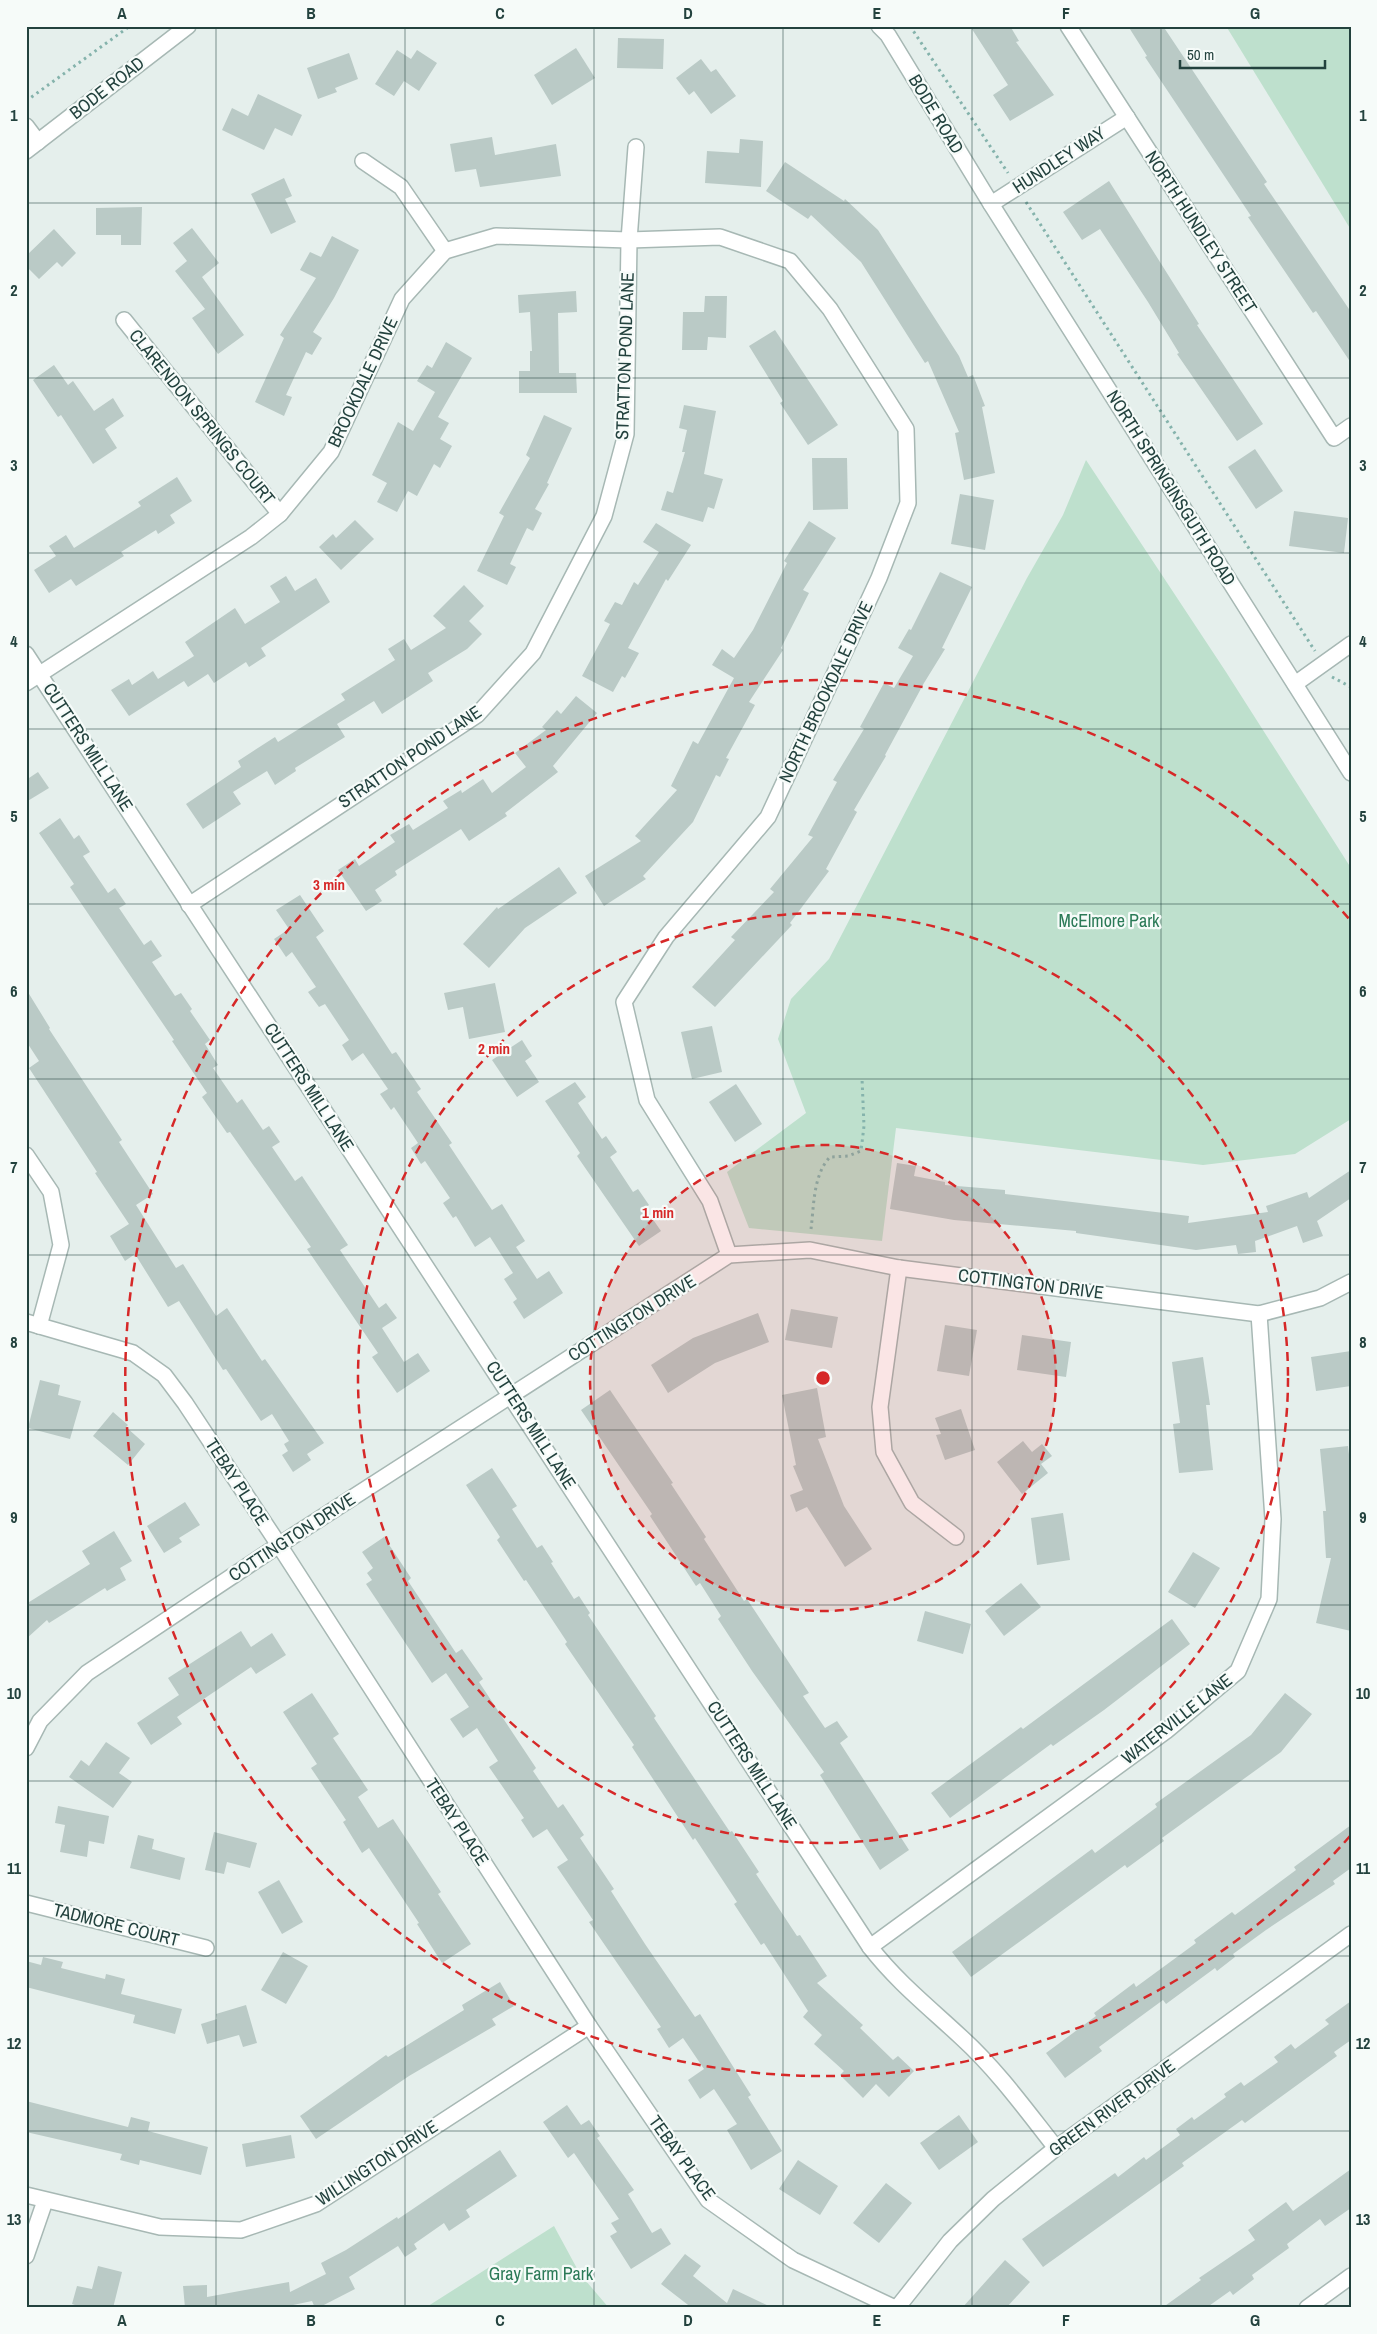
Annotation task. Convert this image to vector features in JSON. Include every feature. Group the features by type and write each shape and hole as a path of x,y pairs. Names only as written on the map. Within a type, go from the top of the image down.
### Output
{"street":[{"name":"BODE ROAD","path":"32,146 188,26"},
{"name":"BODE ROAD","path":"879,26 888,35 991,204"},
{"name":"NORTH HUNDLEY STREET","path":"1068,26 1334,438 1351,426"},
{"name":"HUNDLEY WAY","path":"991,204 1127,117"},
{"path":"26,126 32,146"},
{"name":"STRATTON POND LANE","path":"189,905 478,715 533,652 604,516 626,434 629,240 636,147"},
{"path":"363,161 401,187 445,251 496,236 629,240"},
{"name":"NORTH SPRINGINSGUTH ROAD","path":"991,204 1351,772"},
{"name":"NORTH BROOKDALE DRIVE","path":"629,240 720,236 790,261 830,309 906,429 908,503 879,578 768,817 666,937 624,1002 647,1100 710,1201 729,1256"},
{"name":"BROOKDALE DRIVE","path":"26,683 250,537 280,514 332,452 402,299 445,251"},
{"name":"CLARENDON SPRINGS COURT","path":"124,320 280,514"},
{"path":"1296,684 1351,644"},
{"name":"CUTTERS MILL LANE","path":"26,654 189,905 512,1394 870,1947 893,1975 997,2072 1056,2148"},
{"path":"26,1155 51,1192 61,1245 33,1324"},
{"name":"COTTINGTON DRIVE","path":"26,1748 40,1721 87,1673 279,1545 729,1256 810,1250 899,1268 1259,1314 1320,1298 1351,1282"},
{"path":"899,1268 880,1406 884,1452 912,1503 956,1537"},
{"name":"WATERVILLE LANE","path":"870,1947 1166,1731 1238,1671 1269,1599 1273,1518 1259,1314"},
{"name":"TEBAY PLACE","path":"33,1324 133,1353 164,1375 185,1403 279,1545 589,2026 708,2200 793,2260 896,2308"},
{"name":"TADMORE COURT","path":"26,1902 206,1948"},
{"name":"GREEN RIVER DRIVE","path":"896,2308 950,2241 972,2218 1056,2148 1351,1934"},
{"name":"WILLINGTON DRIVE","path":"26,2195 160,2227 241,2230 316,2204 589,2026"},
{"path":"26,2256 45,2201"},
{"path":"1307,2308 1351,2276"}],"path":[{"path":"26,100 130,26"},
{"path":"910,26 1017,187 1300,629"},
{"path":"1333,679 1351,686"},
{"path":"811,1229 819,1177 823,1165 830,1157 848,1156 861,1151 864,1126 862,1078"}],"green space":[{"path":"1226,26 1351,26 1351,230"},
{"name":"McElmore Park","path":"1086,460 1226,672 1351,868 1351,1119 1295,1154 1203,1165 896,1128 882,1241 749,1228 727,1172 806,1113 778,1039 791,999 829,959 1027,578 1063,515"},
{"name":"Gray Farm Park","path":"554,2226 580,2274 609,2308 425,2308"}],"building":[{"path":"970,26 1010,26 1019,41 1016,42 1054,95 1010,121 993,95 1008,85"},
{"path":"1128,26 1163,26 1267,182 1264,184 1351,312 1351,363 1316,311 1313,313 1248,217 1251,216 1145,57 1147,56"},
{"path":"618,38 664,39 663,69 617,68"},
{"path":"576,48 595,78 552,105 534,75"},
{"path":"397,50 411,59 417,50 437,63 419,91 404,81 394,96 375,84"},
{"path":"349,53 358,79 335,88 337,92 318,99 307,68"},
{"path":"701,59 711,72 716,69 736,96 711,114 694,91 689,95 676,78"},
{"path":"258,94 302,115 292,136 275,128 264,150 222,130 232,108 248,116"},
{"path":"492,137 495,155 556,144 561,176 480,187 476,169 455,172 450,144"},
{"path":"740,139 763,141 761,187 705,183 707,151 739,153"},
{"path":"785,162 844,201 845,199 878,230 959,356 968,377 973,375 985,406 982,407 995,473 964,480 955,433 959,432 928,361 925,363 861,262 811,215 808,219 766,191"},
{"path":"284,178 292,196 285,199 296,222 271,234 251,194"},
{"path":"1109,181 1199,324 1197,325 1263,424 1237,441 1177,354 1179,353 1148,302 1100,229 1082,240 1063,212"},
{"path":"142,207 141,245 121,245 121,235 96,235 96,208"},
{"path":"192,228 219,263 202,277 244,335 218,354 192,318 205,309 175,271 187,261 173,243"},
{"path":"54,229 76,253 62,267 57,262 39,279 26,266 26,256"},
{"path":"332,236 359,250 334,298 313,332 322,338 312,355 306,352 286,395 292,397 284,416 255,402 284,338 280,335 316,278 300,270 310,252 321,257"},
{"path":"576,291 577,312 558,313 559,373 576,373 577,393 519,393 519,371 530,371 530,351 532,351 530,312 519,313 518,295"},
{"path":"705,296 727,296 726,338 708,337 707,350 682,350 683,312 704,312"},
{"path":"775,330 838,425 808,445 780,403 783,401 749,346"},
{"path":"446,342 472,358 438,417 449,423 440,439 452,446 440,468 434,464 417,496 408,491 397,512 377,502 387,483 372,475 398,422 413,431 435,392 417,381 427,365 432,368"},
{"path":"54,365 68,385 73,381 94,411 113,398 124,416 105,429 117,448 93,464 61,415 58,417 33,380"},
{"path":"684,405 716,411 704,474 723,479 714,509 708,507 703,522 661,510 667,491 673,493 685,452 682,452 687,430 679,428"},
{"path":"544,415 572,428 547,483 549,484 535,509 542,513 533,531 527,528 510,564 516,567 507,585 477,571 504,516 499,513 530,458 526,455"},
{"path":"1255,449 1283,491 1256,509 1228,467"},
{"path":"812,458 847,458 848,509 813,510"},
{"path":"177,477 192,501 170,515 175,523 158,534 156,530 121,552 124,556 76,586 71,579 49,593 34,570 56,556 49,546 66,535 74,548 141,506 138,502"},
{"path":"960,494 994,500 985,550 951,544"},
{"path":"1294,511 1348,518 1344,553 1289,546"},
{"path":"355,520 374,539 341,570 319,547 333,534 336,538"},
{"path":"809,521 836,538 803,590 809,593 781,648 783,650 749,702 755,705 726,758 729,759 720,777 716,775 693,822 643,876 646,879 604,906 585,876 641,841 635,836 677,790 671,786 693,741 698,744 734,678 712,665 722,649 734,658 753,630 787,563 784,561"},
{"path":"656,523 691,545 668,581 666,579 628,648 639,653 625,678 622,676 613,692 582,676 610,624 604,621 615,602 622,605 634,582 638,585 659,552 643,542"},
{"path":"940,572 972,587 942,648 945,649 924,683 886,756 854,810 857,812 826,869 829,871 790,923 792,925 715,1007 692,987 735,940 731,937 774,892 770,889 813,837 808,835 837,782 833,780 864,729 860,727 884,683 894,688 913,656 898,648 909,629 911,630"},
{"path":"286,576 295,591 316,578 330,602 261,648 266,656 249,667 246,662 214,683 208,674 188,687 184,681 129,716 111,690 129,679 132,685 153,671 158,679 194,656 185,642 235,608 245,624 280,602 270,586"},
{"path":"464,585 484,606 469,621 482,634 467,649 428,673 433,681 382,714 374,701 337,724 345,737 295,768 296,771 275,785 267,771 233,792 241,804 203,829 186,804 241,767 238,761 275,737 278,742 345,700 341,694 395,660 388,649 404,639 411,650 446,628 433,616"},
{"path":"576,696 597,713 553,766 558,772 505,813 507,816 469,841 461,829 395,871 397,875 375,890 382,901 366,911 338,870 355,859 359,866 395,842 390,835 409,824 413,830 448,808 443,801 461,790 462,793 483,779 492,793 526,767 515,753 546,730 542,727 557,710 561,714"},
{"path":"38,772 49,788 26,802 26,780"},
{"path":"60,818 74,839 79,835 90,852 83,856 108,893 115,888 126,904 119,908 144,945 151,940 162,956 152,962 175,996 181,993 192,1009 190,1011 210,1040 205,1044 218,1065 213,1068 237,1103 242,1099 263,1130 269,1126 280,1142 272,1147 295,1181 302,1176 348,1245 340,1250 379,1308 386,1303 397,1318 382,1328 404,1362 418,1353 430,1371 397,1393 372,1357 378,1353 307,1249 311,1247 230,1132 227,1133 202,1097 207,1093 172,1041 174,1040 70,887 74,884 39,833"},
{"path":"559,867 577,893 525,928 489,968 463,944 497,907 498,909"},
{"path":"300,895 324,931 316,937 392,1054 396,1052 421,1089 417,1092 452,1143 449,1145 492,1210 502,1204 525,1241 516,1247 537,1279 549,1271 563,1293 524,1319 513,1302 517,1299 504,1279 513,1273 490,1237 475,1247 456,1216 453,1218 443,1203 450,1198 425,1161 421,1164 411,1148 418,1143 394,1107 391,1110 380,1094 388,1089 363,1053 352,1061 342,1045 349,1040 325,1004 319,1007 308,992 316,987 292,952 286,957 274,939 289,929 276,910"},
{"path":"495,983 505,1032 469,1039 463,1007 448,1010 444,993"},
{"path":"26,989 49,1029 122,1140 119,1142 153,1194 136,1205 176,1268 183,1264 216,1316 227,1308 262,1361 265,1359 324,1443 307,1454 311,1460 293,1472 282,1455 288,1451 284,1444 289,1441 272,1414 261,1421 226,1369 223,1370 179,1301 168,1307 135,1254 125,1261 110,1236 129,1224 29,1068 39,1061 26,1041"},
{"path":"712,1026 722,1072 692,1079 681,1032"},
{"path":"522,1040 532,1056 525,1061 539,1082 517,1097 492,1060"},
{"path":"575,1082 586,1097 578,1103 602,1139 606,1136 617,1152 610,1157 633,1192 638,1189 649,1205 645,1208 661,1231 639,1246 577,1156 580,1153 545,1101"},
{"path":"736,1084 762,1124 735,1142 709,1102"},
{"path":"897,1163 916,1166 914,1176 945,1182 945,1185 1005,1190 1005,1194 1189,1216 1188,1223 1268,1212 1266,1206 1307,1192 1309,1198 1351,1170 1351,1198 1317,1221 1323,1236 1303,1243 1297,1226 1255,1241 1256,1252 1238,1254 1236,1245 1196,1250 1076,1233 1076,1231 954,1220 890,1209"},
{"path":"791,1309 838,1317 832,1348 785,1340"},
{"path":"758,1313 769,1342 715,1363 668,1393 651,1365 693,1338"},
{"path":"945,1325 977,1330 969,1376 937,1371"},
{"path":"1022,1335 1071,1342 1066,1377 1017,1370"},
{"path":"1351,1351 1351,1386 1316,1391 1311,1357"},
{"path":"1203,1357 1210,1405 1206,1405 1213,1470 1179,1473 1173,1424 1180,1423 1172,1362"},
{"path":"40,1380 60,1385 58,1395 81,1401 70,1439 28,1428"},
{"path":"817,1388 826,1437 818,1439 844,1506 872,1549 845,1567 807,1507 796,1512 790,1495 803,1490 793,1466 796,1465 782,1395"},
{"path":"610,1390 673,1483 671,1484 706,1537 704,1539 744,1601 747,1599 809,1693 803,1696 825,1728 837,1721 848,1737 840,1743 909,1850 880,1870 820,1775 824,1772 752,1671 718,1619 721,1616 700,1583 696,1586 650,1516 652,1514 581,1410"},
{"path":"961,1409 975,1450 945,1460 936,1435 941,1434 935,1418"},
{"path":"113,1412 145,1444 128,1465 93,1436"},
{"path":"1023,1441 1032,1452 1042,1444 1052,1456 1041,1464 1048,1473 1022,1494 997,1462"},
{"path":"1348,1446 1351,1471 1351,1631 1316,1623 1331,1558 1326,1558 1323,1511 1326,1511 1320,1449"},
{"path":"492,1468 517,1506 512,1509 537,1548 542,1545 574,1599 579,1596 590,1613 588,1615 656,1716 654,1718 759,1872 756,1874 797,1936 800,1935 827,1976 817,1983 863,2025 860,2028 893,2060 898,2056 914,2071 889,2097 876,2084 863,2098 840,2075 844,2071 814,2044 822,2035 803,2017 808,2011 764,1943 761,1945 734,1904 737,1902 695,1838 693,1840 632,1747 634,1745 565,1644 567,1642 497,1540 500,1537 466,1485"},
{"path":"185,1502 200,1525 179,1538 182,1542 164,1553 147,1526"},
{"path":"1063,1513 1070,1560 1037,1565 1031,1518"},
{"path":"114,1531 132,1561 120,1568 126,1580 107,1591 105,1588 49,1623 47,1620 26,1639 26,1604 90,1564 82,1551"},
{"path":"384,1537 411,1578 408,1581 456,1653 462,1649 483,1679 479,1682 536,1768 533,1771 558,1808 563,1804 584,1835 580,1838 614,1889 611,1891 695,2017 700,2014 751,2095 748,2097 782,2151 751,2170 727,2130 737,2124 714,2089 700,2099 688,2080 704,2069 683,2038 669,2048 657,2029 661,2027 589,1922 593,1920 557,1867 568,1860 547,1829 533,1838 521,1820 524,1818 489,1767 498,1761 477,1728 463,1738 450,1719 469,1707 446,1673 432,1683 366,1584 372,1580 367,1573 373,1568 362,1552"},
{"path":"1193,1552 1220,1568 1195,1608 1168,1592"},
{"path":"1021,1583 1041,1607 1004,1636 985,1611"},
{"path":"925,1611 971,1624 963,1654 917,1641"},
{"path":"1172,1619 1190,1644 1104,1710 1053,1746 1051,1744 950,1818 931,1793 1021,1727 1023,1729"},
{"path":"241,1631 251,1647 272,1633 286,1655 256,1674 251,1667 177,1717 182,1724 151,1745 137,1723 179,1695 168,1678"},
{"path":"312,1693 339,1734 333,1738 368,1790 358,1797 378,1828 393,1819 441,1892 438,1894 471,1944 442,1963 417,1924 419,1923 369,1848 362,1853 343,1822 346,1820 311,1768 317,1764 283,1712"},
{"path":"1285,1693 1312,1714 1281,1752 1162,1838 1164,1841 1127,1868 1125,1865 971,1977 952,1952 1092,1849 1095,1853 1157,1807 1155,1804 1251,1735"},
{"path":"106,1742 130,1758 119,1773 132,1782 113,1808 69,1777 81,1760 89,1766"},
{"path":"58,1806 109,1816 104,1844 89,1841 87,1857 60,1852 65,1825 55,1823"},
{"path":"1351,1825 1351,1868 1333,1881 1335,1884 1233,1954 1235,1957 1217,1971 1215,1968 1166,2004 1163,2000 1099,2047 1102,2051 1065,2078 1046,2053 1096,2016 1094,2013 1134,1983 1136,1987 1196,1943 1194,1940 1232,1912 1235,1915 1296,1870 1294,1867"},
{"path":"214,1832 257,1843 250,1868 227,1862 224,1874 205,1870"},
{"path":"138,1835 154,1839 152,1849 185,1858 180,1880 130,1868"},
{"path":"279,1880 303,1922 282,1934 258,1892"},
{"path":"283,1952 308,1966 286,2004 261,1990"},
{"path":"43,1957 63,1962 61,1968 105,1979 106,1974 125,1979 121,1994 182,2009 175,2034 133,2023 135,2015 26,1987 26,1961 41,1965"},
{"path":"500,1982 514,2006 492,2019 496,2025 409,2076 316,2139 300,2116 386,2055 388,2057 464,2010 462,2005"},
{"path":"1351,2001 1351,2040 1334,2052 1337,2056 1245,2123 1242,2120 1182,2163 1184,2166 1043,2267 1022,2239 1115,2173 1118,2177 1144,2157 1146,2160 1180,2135 1176,2129 1192,2117 1194,2120 1226,2097 1224,2094 1241,2082 1244,2086 1278,2062 1274,2057 1291,2044 1295,2049 1329,2024 1325,2020"},
{"path":"246,2005 257,2043 243,2047 239,2035 207,2044 201,2024 217,2019 216,2014"},
{"path":"26,2101 128,2127 131,2117 150,2122 148,2131 208,2147 201,2175 140,2160 139,2165 120,2160 122,2154 26,2132"},
{"path":"567,2105 581,2125 589,2120 600,2136 597,2138 634,2190 628,2194 652,2233 661,2228 671,2244 631,2269 610,2236 617,2232 611,2223 619,2219 574,2153 568,2158 543,2122"},
{"path":"959,2115 978,2142 939,2170 920,2143"},
{"path":"291,2135 295,2158 246,2167 242,2144"},
{"path":"500,2150 517,2176 466,2210 470,2217 449,2231 444,2223 414,2244 417,2249 405,2257 398,2246 349,2277 355,2289 318,2308 315,2308 312,2301 279,2308 185,2308 183,2286 207,2285 207,2297 289,2282 290,2292 326,2274 321,2263 346,2250 397,2217 398,2219"},
{"path":"798,2160 838,2186 820,2215 779,2189"},
{"path":"1351,2169 1351,2208 1325,2226 1320,2219 1287,2244 1289,2248 1252,2275 1254,2279 1233,2295 1230,2291 1206,2308 1162,2308 1201,2280 1199,2278 1255,2240 1248,2230 1286,2202 1293,2211"},
{"path":"886,2183 912,2203 879,2243 853,2223"},
{"path":"685,2254 701,2266 693,2276 727,2303 733,2289 773,2308 692,2308 661,2284"},
{"path":"1005,2260 1030,2282 1006,2308 962,2308"},
{"path":"98,2266 122,2272 113,2308 84,2308 72,2304 77,2286 92,2289"}]}
